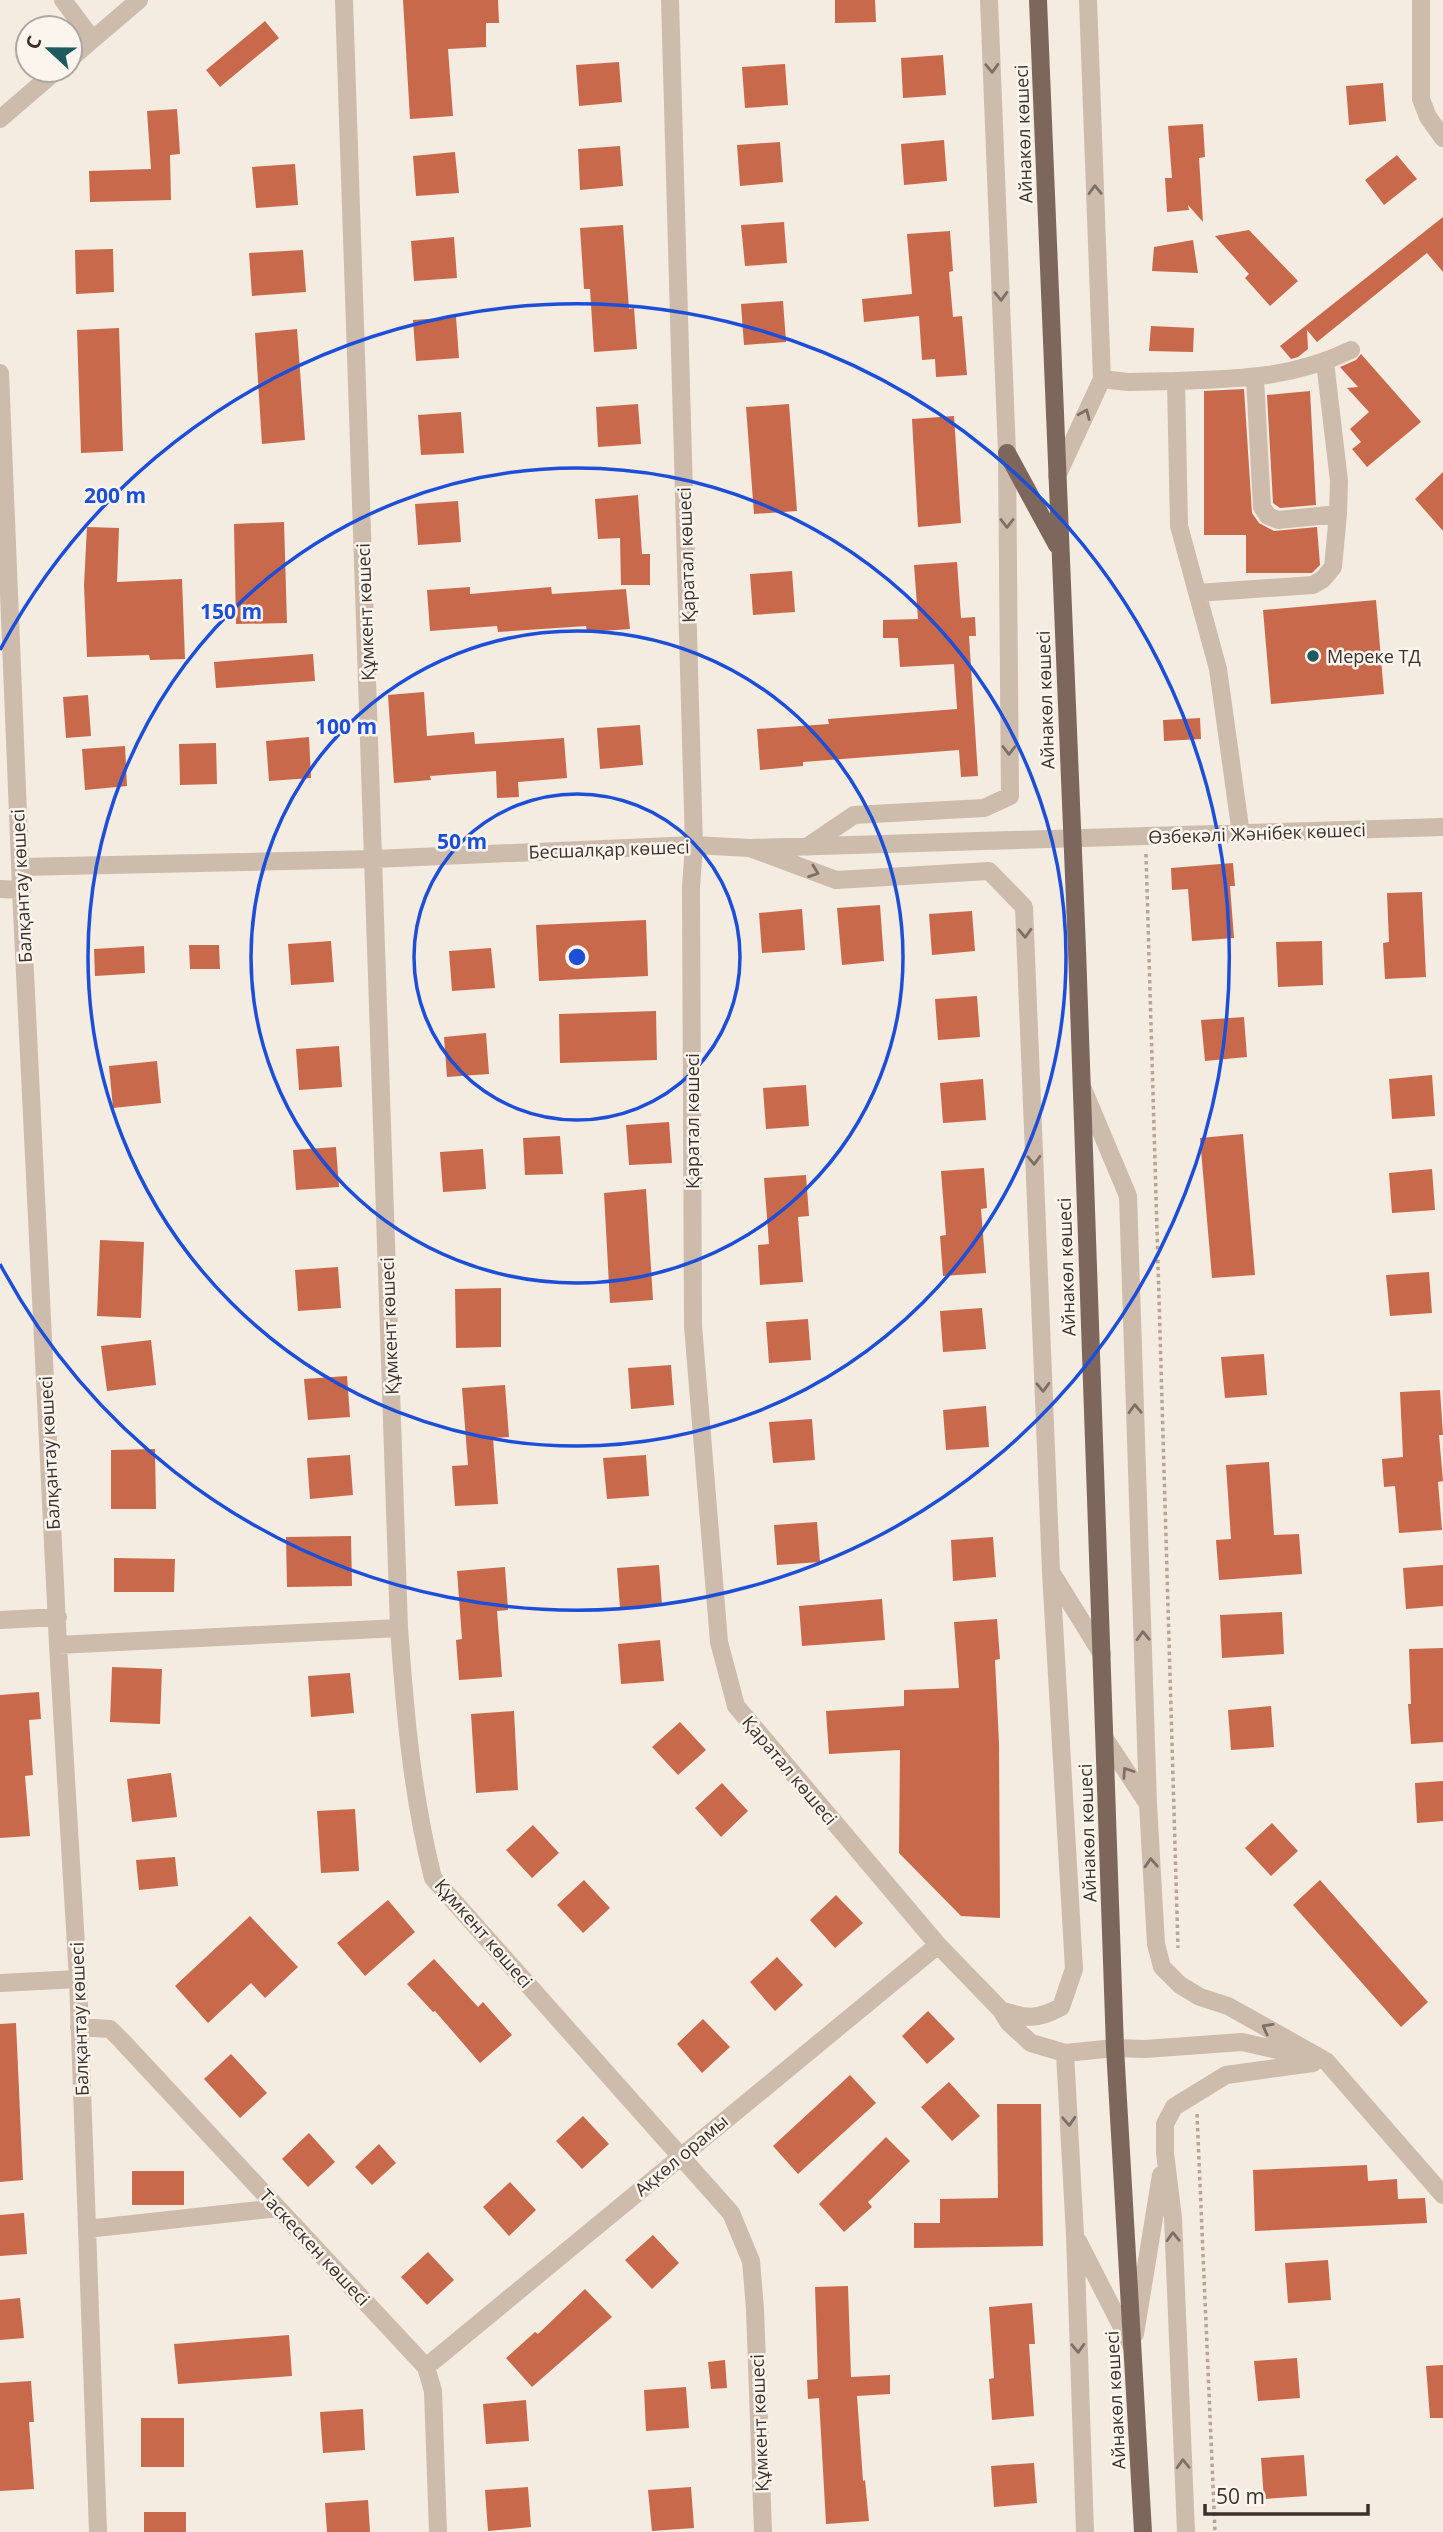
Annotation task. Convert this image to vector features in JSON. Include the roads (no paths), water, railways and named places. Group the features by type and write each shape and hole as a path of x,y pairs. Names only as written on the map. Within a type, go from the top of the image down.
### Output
{"main road":[{"name":"Айнакөл көшесі","path":"1038,0 1081,1084 1115,2048 1143,2532"},
{"path":"1007,453 1060,551"}],"street":[{"path":"63,0 92,39"},
{"path":"84,46 139,0"},
{"name":"Құмкент көшесі","path":"344,0 399,1628 406,1730 422,1832 433,1878 731,2213 751,2261 763,2532"},
{"name":"Қаратал көшесі","path":"670,0 694,845 691,887 693,1326 719,1642 736,1706 938,1945 1001,2010 1009,2023 1031,2043 1065,2053 1242,2042 1326,2061"},
{"path":"807,847 854,815 984,807 1010,796 1007,453 989,0"},
{"path":"1057,476 1102,379 1088,0"},
{"path":"1421,0 1421,99 1428,117 1443,138"},
{"path":"0,119 41,84"},
{"path":"1102,379 1128,383 1255,379 1325,362 1351,350"},
{"path":"1197,593 1313,585 1323,579 1333,566 1339,481 1325,362"},
{"name":"Балқантау көшесі","path":"0,373 20,867 58,1646 78,1979 98,2532"},
{"path":"1255,379 1262,508 1268,516 1278,520 1338,514"},
{"path":"1176,382 1179,526 1218,670 1241,834"},
{"name":"Өзбекәлі Жәнібек көшесі","path":"1071,839 1443,827"},
{"name":"Бесшалқар көшесі","path":"20,867 374,859 694,845 750,849 1071,839"},
{"path":"750,849 836,880 989,871 1024,907 1051,1572 1074,1969 1061,2007 1044,2016 1023,2018 1001,2010"},
{"path":"0,889 22,890"},
{"path":"1081,1084 1128,1196 1148,1804 1156,1944 1162,1967 1180,1985 1200,1997 1228,2006 1326,2061 1443,2195"},
{"path":"1051,1572 1102,1654"},
{"path":"0,1620 58,1617"},
{"path":"58,1646 399,1628"},
{"path":"1105,1739 1148,1804"},
{"name":"Ақкөл орамы","path":"426,2367 938,1945"},
{"path":"0,1983 78,1979"},
{"name":"Таскескен көшесі","path":"79,2027 110,2029 426,2367"},
{"path":"1065,2053 1085,2532"},
{"path":"1133,2348 1165,2153 1166,2124 1174,2107 1226,2075 1326,2061"},
{"path":"1165,2153 1173,2218 1186,2532"},
{"path":"87,2229 278,2208"},
{"path":"1074,2235 1133,2348"},
{"path":"426,2367 433,2391 438,2532"}],"place":[{"name":"Мереке ТД","path":"1313,656"}]}
